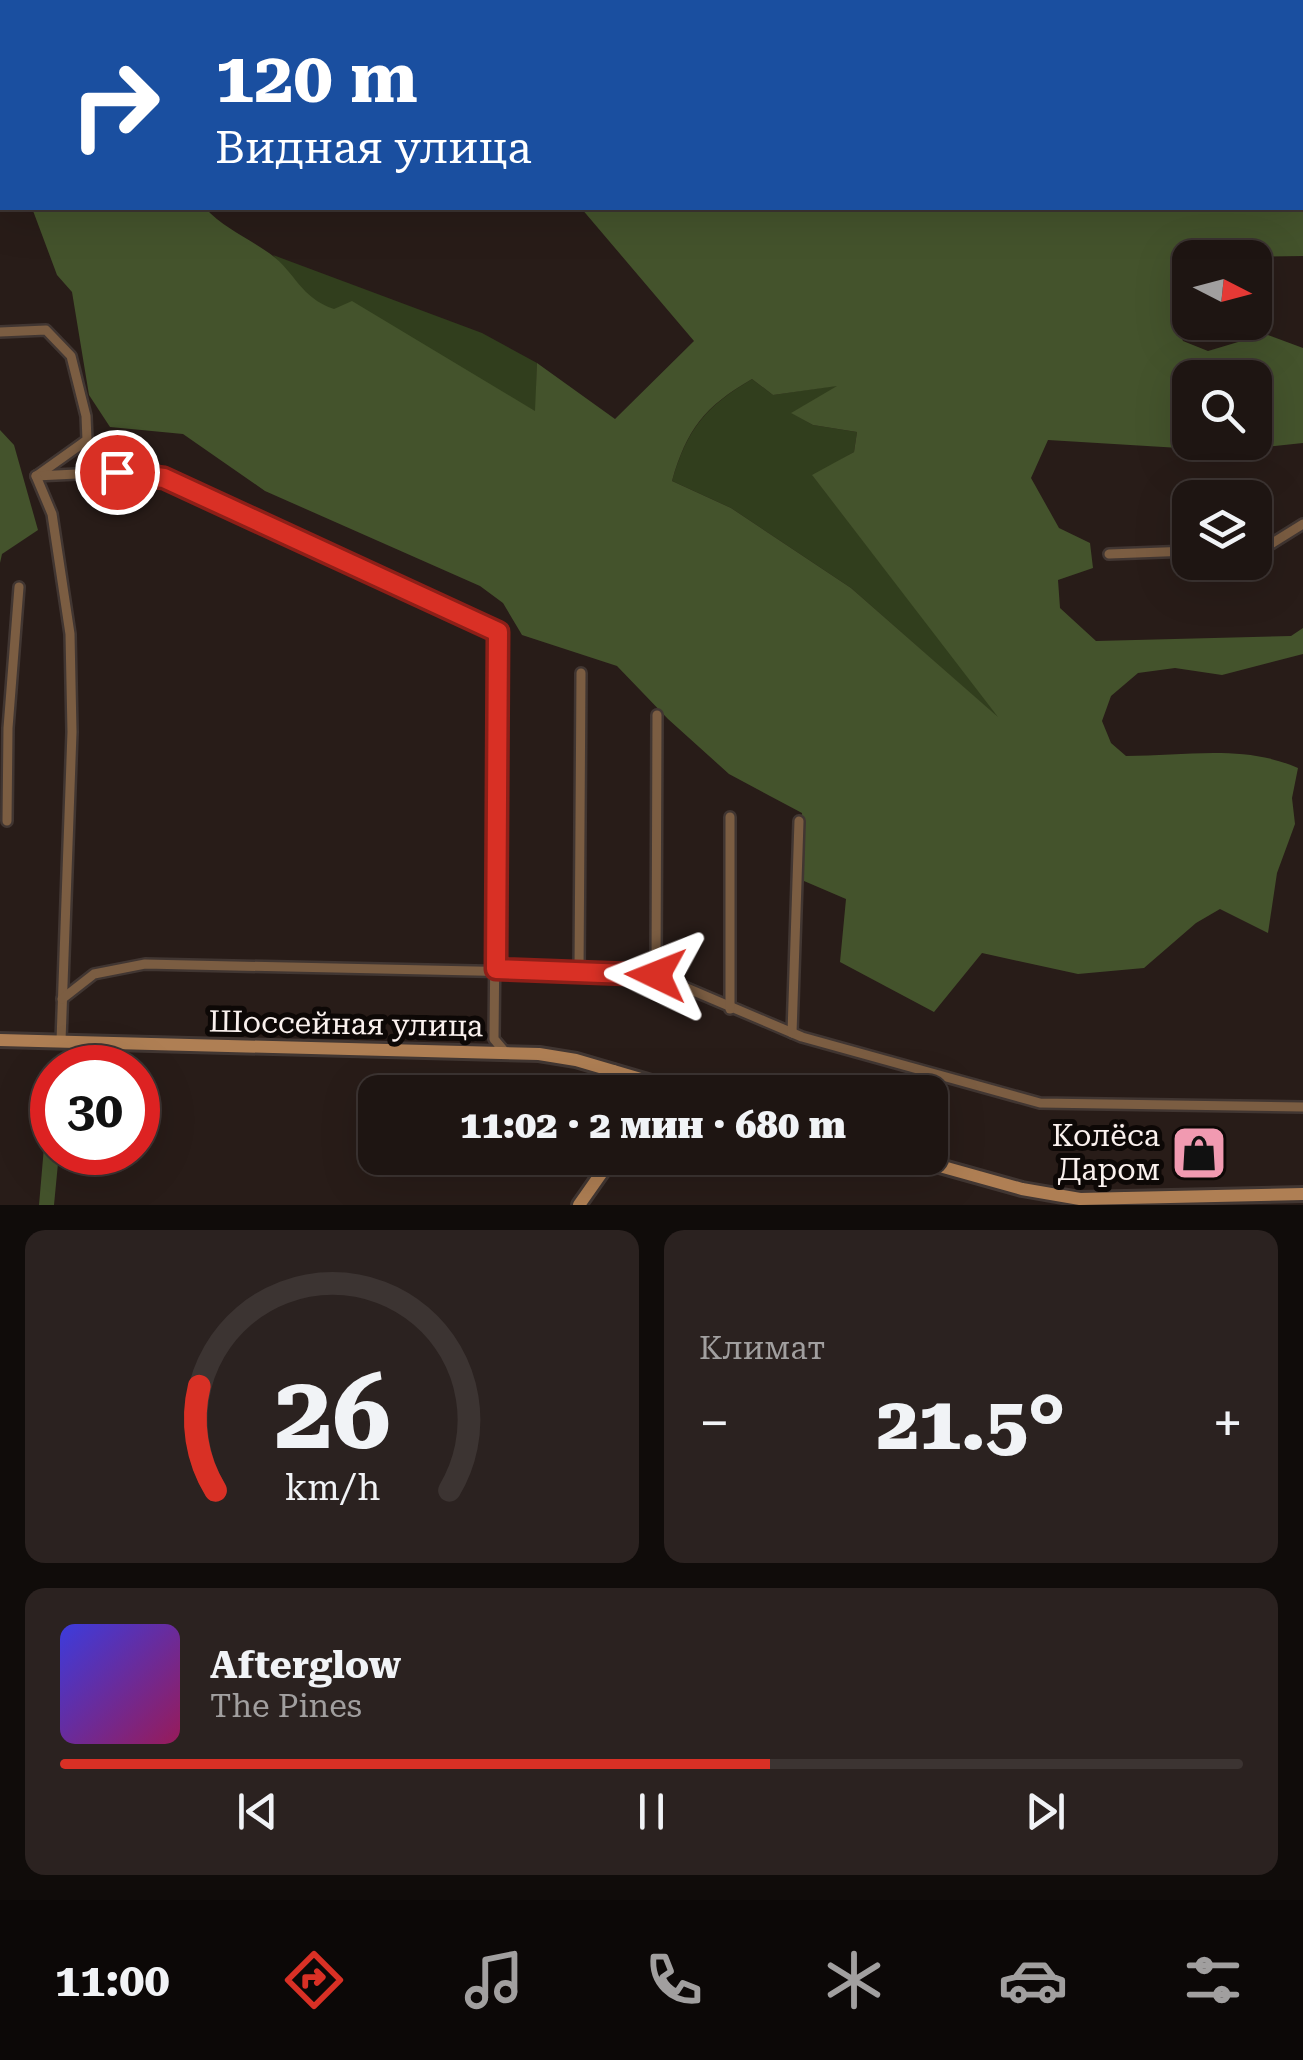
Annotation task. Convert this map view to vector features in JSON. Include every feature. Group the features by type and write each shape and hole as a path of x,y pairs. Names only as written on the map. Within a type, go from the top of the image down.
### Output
{"street":[{"path":"0,332 46,330 71,356 87,440 36,476"},
{"path":"36,476 117,472 164,478 498,632 494,1039 505,1052"},
{"path":"36,476 52,514 70,634 72,732 61,1041"},
{"path":"1272,543 1303,524"},
{"path":"1110,554 1172,552"},
{"path":"6,821 4,728 19,587"},
{"path":"579,972 580,673"},
{"path":"656,975 658,715"},
{"path":"730,817 730,1009"},
{"path":"792,1034 799,820"},
{"path":"62,1000 94,974 145,964 656,975 792,1034 1056,1106 1303,1108"},
{"name":"Шоссейная улица","path":"0,1040 505,1052 576,1060 623,1075"},
{"path":"613,1071 616,1075"},
{"path":"948,1168 1022,1189 1080,1199 1303,1194"},
{"path":"580,1205 600,1175"}],"green space":[{"path":"33,210 207,210 278,260 322,304 334,309 352,301 535,411 537,363 615,419 694,341 583,210 1303,210 1303,256 1272,257 1272,240 1172,240 1171,312 1172,340 1183,340 1208,351 1245,340 1272,340 1272,337 1303,348 1303,443 1272,446 1272,360 1172,360 1172,448 1048,440 1031,478 1059,528 1090,543 1093,568 1058,580 1060,608 1096,641 1291,636 1303,628 1303,654 1222,675 1175,668 1138,673 1111,696 1102,721 1111,743 1126,756 1235,754 1298,768 1292,798 1295,824 1277,873 1268,933 1220,909 1196,923 1144,968 1078,974 982,953 934,1012 840,962 846,899 804,881 802,813 729,774 617,666 522,635 503,603 480,586 265,491 183,434 110,427 89,395 72,292 57,275","holes":["752,379 773,395 837,386 791,413 813,425 857,432 854,452 812,475 998,717 851,588 731,508 672,481 684,447 700,421 721,399"]},
{"path":"273,255 482,333 537,363 536,412 443,359 313,302"},
{"path":"752,379 773,395 840,385 792,413 813,425 857,432 854,452 813,476 1003,722 851,588 731,508 672,481 684,447 700,421 722,399"},
{"path":"0,430 14,445 38,530 2,554 0,563"},
{"path":"42,1175 57,1175 54,1205 39,1205"}],"place":[{"name":"Колёса Даром","path":"1199,1153"}],"route":[{"path":"117,472 164,478 498,632 496,969 656,975"}]}
